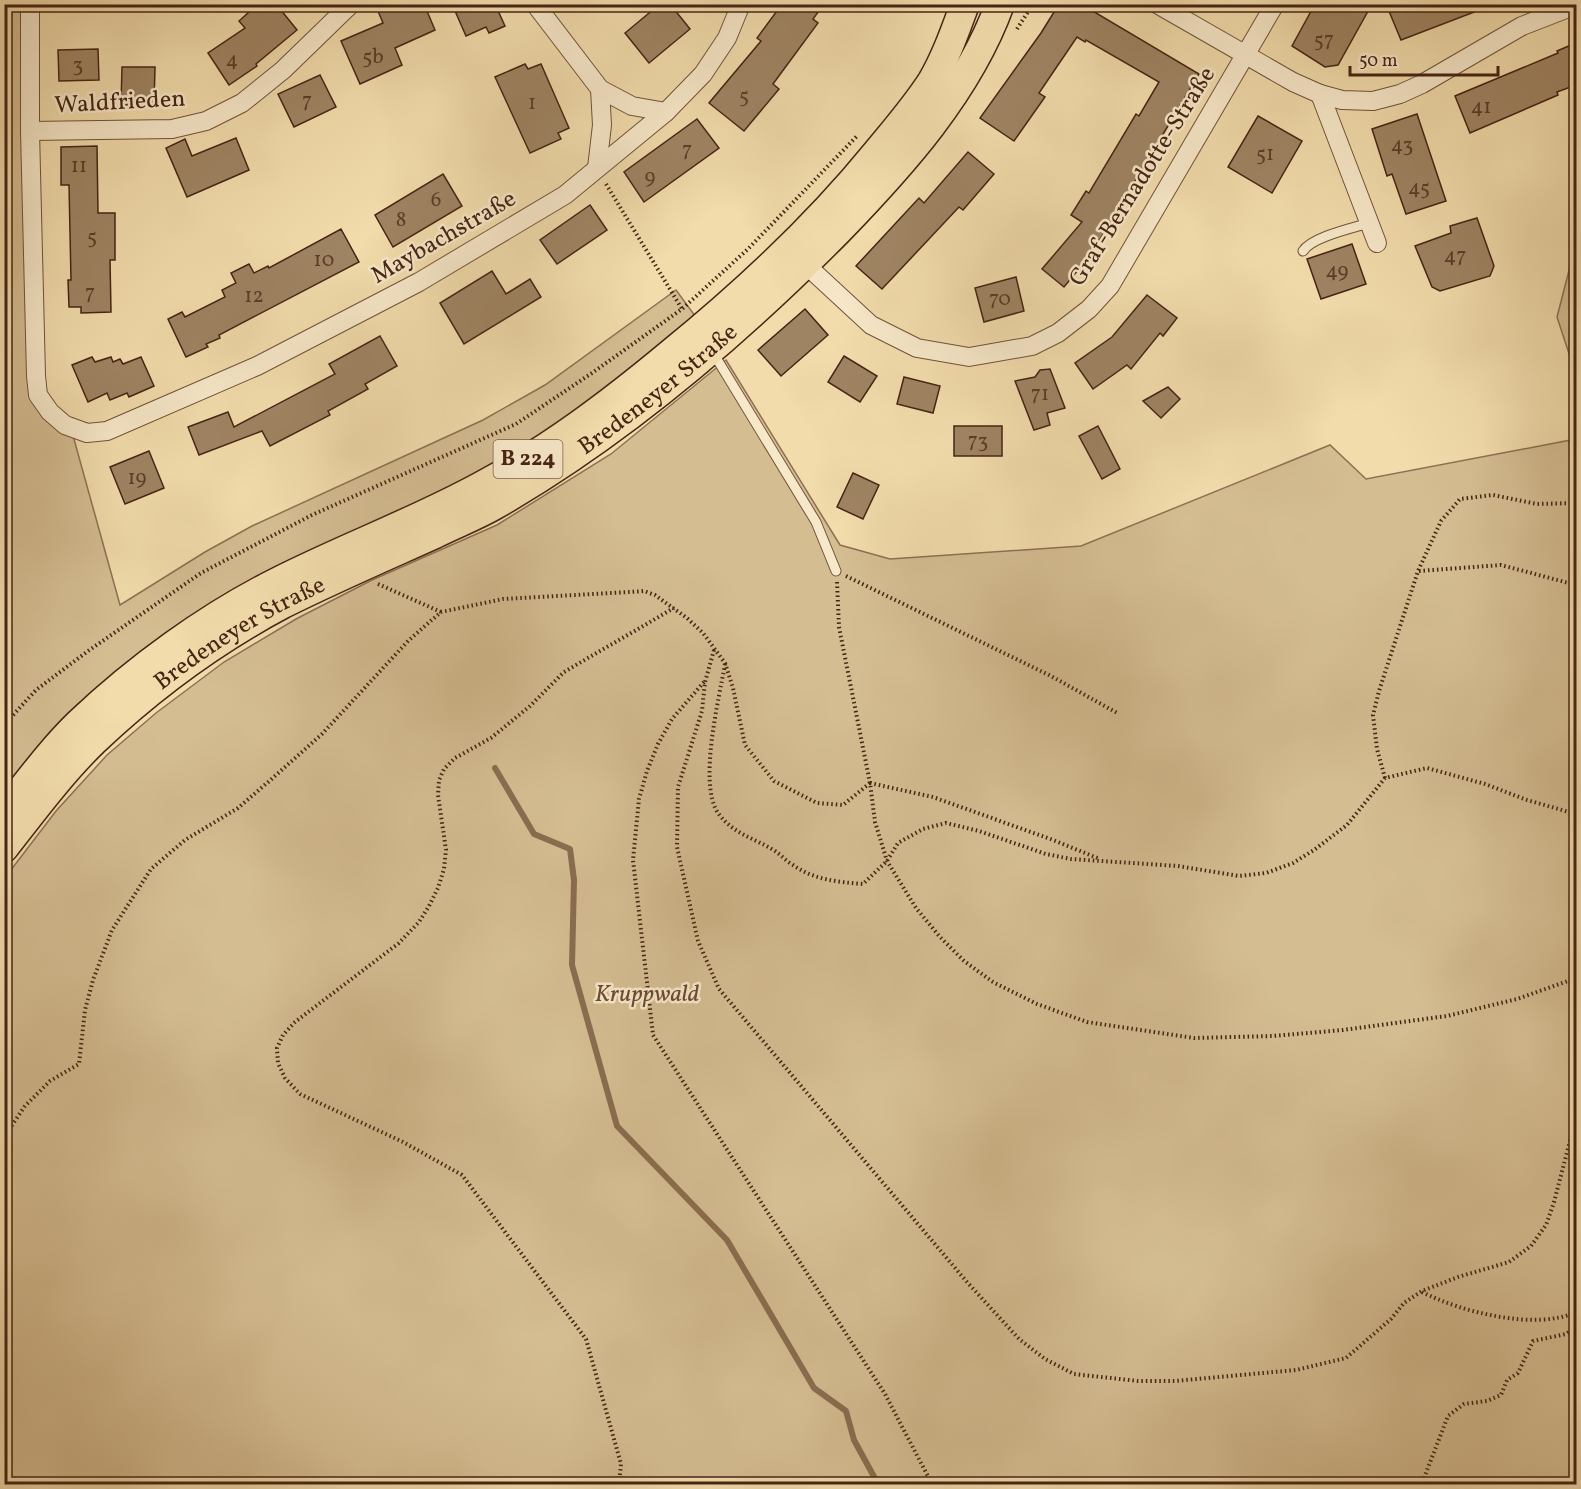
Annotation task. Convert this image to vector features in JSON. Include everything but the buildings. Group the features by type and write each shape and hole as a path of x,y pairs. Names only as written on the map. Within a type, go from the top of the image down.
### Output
{"main road":[{"name":"Bredeneyer Straße","path":"4,812 78,724 135,675 201,626 275,583 480,487 543,450 617,398 716,316 792,246 841,195 903,121 932,81 950,45 965,4"},
{"name":"Bredeneyer Straße","path":"4,848 42,799 93,742 144,698 221,641 282,605 492,507 558,467 624,420 711,350 752,315 805,264 866,202 918,141 972,67 991,29 999,4"}],"street":[{"path":"30,4 30,131"},
{"name":"Waldfrieden","path":"30,131 172,129 206,121 242,103 283,70 351,4"},
{"path":"536,4 600,89 633,106 666,112"},
{"name":"Maybachstraße","path":"30,131 38,395 50,412 65,425 87,433 107,431 257,366 420,282 565,195 666,112 704,74 728,38 741,4"},
{"path":"1157,4 1293,82 1320,94 1342,100 1372,101 1400,94 1422,84 1522,27 1576,5"},
{"name":"Graf-Bernadotte-Straße","path":"805,264 871,326 917,348 969,357 1032,346 1058,333 1089,309 1110,286 1275,4"},
{"path":"597,168 602,125 600,89"},
{"path":"1320,94 1377,243"}],"lane":[{"path":"1303,251 1316,241 1369,223"},
{"path":"711,350 816,522 836,571"}],"path":[{"path":"4,724 36,690 201,573 312,515 516,424 682,309 748,249 861,132"},
{"path":"597,168 682,309"},
{"path":"1385,778 1377,749 1373,715 1418,571 1441,521 1460,499 1493,495 1538,504 1576,503"},
{"path":"1418,571 1501,565 1576,585"},
{"path":"359,568 379,585 441,612"},
{"path":"1119,714 1051,676 836,571 839,627 870,783 875,822 886,861 916,908 940,937 964,961 993,982 1037,1004 1087,1022 1194,1038 1273,1036 1343,1030 1447,1016 1517,999 1576,978"},
{"path":"4,1137 25,1106 50,1081 79,1064 85,1011 93,980 112,930 151,868 185,840 238,808 283,769 322,734 393,657 441,612 502,599 644,591 655,595 703,633 725,663 733,688 745,745 774,781 817,803 843,805 870,783"},
{"path":"620,1485 621,1464 586,1339 462,1175 403,1142 300,1094 285,1078 278,1063 277,1048 295,1022 399,943 429,906 444,869 446,850 438,795 439,780 444,769 455,759 491,738 530,706 564,672 674,608"},
{"path":"714,650 705,682 702,711 678,787 677,847 698,941 719,989 967,1282 1019,1339 1045,1359 1074,1374 1138,1381 1175,1381 1296,1370 1346,1358 1391,1320 1404,1303 1422,1291 1458,1277 1509,1262 1531,1246 1546,1225 1576,1118"},
{"path":"725,663 708,781 718,812 743,836 774,850 794,866 827,881 863,884 886,861 898,843 923,829 946,823 979,831 1046,854 1071,859 1178,866 1239,876 1266,873 1293,863 1347,825 1385,778 1427,768 1485,784 1527,800 1576,814"},
{"path":"705,682 672,719 658,744 639,799 633,860 653,1035 885,1394 932,1485"},
{"path":"870,783 933,797 1104,861"},
{"path":"1422,1291 1465,1309 1532,1321 1566,1317 1576,1312"},
{"path":"1417,1485 1424,1478 1448,1416 1464,1404 1487,1401 1501,1395 1507,1380 1518,1373 1533,1341 1566,1334 1576,1327"},
{"path":"1424,1478 1426,1485"}],"green space":[{"path":"5,5 25,5 33,375 72,432 120,605 205,552 252,526 483,420 545,385 676,290 696,317 569,419 476,475 326,545 130,665 77,705 5,791"},
{"path":"1576,252 1576,375 1557,317 1573,255"},
{"name":"Kruppwald","path":"726,360 840,545 890,559 1081,546 1330,445 1366,479 1576,439 1576,1484 5,1484 4,879 56,811 107,755 156,713 224,662 296,619 372,580 497,525 611,454"}],"waterway":[{"path":"495,768 534,834 570,849 574,880 572,965 617,1126 727,1240 814,1388 846,1411 854,1440 878,1484"}]}
